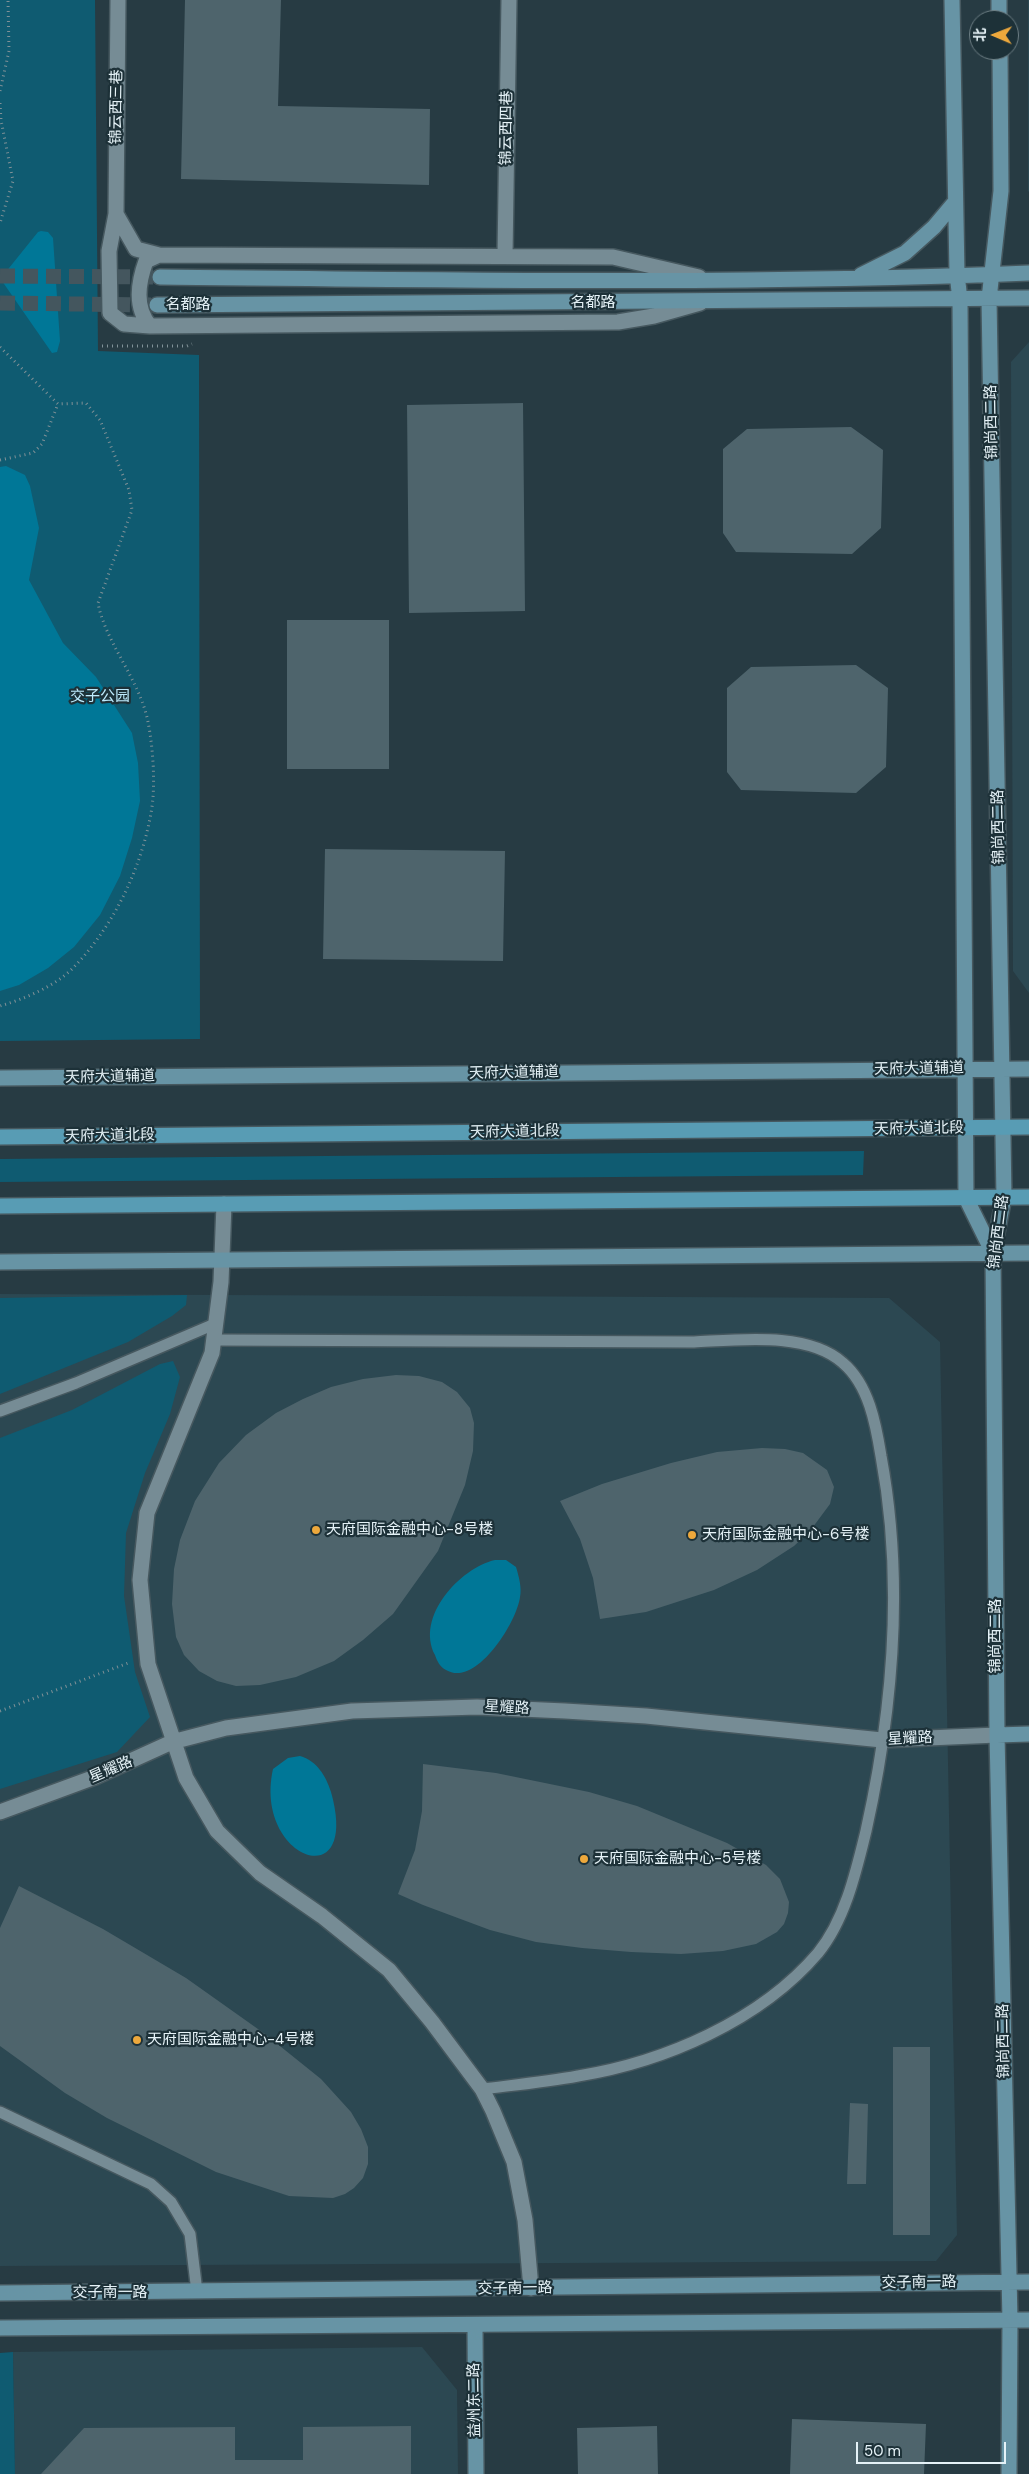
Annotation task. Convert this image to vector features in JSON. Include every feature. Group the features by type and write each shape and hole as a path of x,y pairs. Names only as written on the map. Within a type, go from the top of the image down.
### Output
{"main road":[{"name":"天府大道北段","path":"0,1137 1029,1128"},
{"path":"0,1206 1029,1197"}],"street":[{"name":"锦云西三巷","path":"118,0 116,214 109,251 110,313 124,324 150,326"},
{"name":"锦云西四巷","path":"505,255 509,0"},
{"path":"952,0 955,202 957,274 960,300 966,1198 993,1253"},
{"name":"锦尚西二路","path":"1000,60 1001,191 990,274 989,299 1004,1128 1004,1197 993,1253 997,1734 1010,2282 1009,2474"},
{"path":"857,277 905,252 934,227 955,202"},
{"path":"116,214 136,249 159,255 505,255 613,257 705,279"},
{"path":"159,255 146,262 139,281 142,317 150,326 618,322 654,316 704,302"},
{"path":"160,277 496,280 705,279 1029,273"},
{"name":"名都路","path":"157,305 1029,298"},
{"name":"天府大道辅道","path":"0,1078 1029,1069"},
{"path":"224,1204 217,1323 212,1353 147,1513 140,1580 148,1655 172,1742 186,1778 217,1831 260,1873 322,1916 389,1970 432,2022 482,2089 514,2162 525,2220 531,2288"},
{"path":"0,1262 1029,1253"},
{"name":"星耀路","path":"0,1812 95,1777 172,1742 226,1728 352,1711 477,1707 646,1716 882,1740 1029,1734"},
{"name":"交子南一路","path":"0,2293 1029,2282"},
{"path":"0,2328 475,2326 1029,2320"},
{"name":"益州东二路","path":"475,2326 476,2474"}],"lane":[{"path":"0,1411 76,1383 217,1323"},
{"path":"214,1340 694,1342 761,1340 796,1343 821,1349 844,1363 863,1389 875,1424 887,1488 893,1590 892,1649 873,1800 860,1854 843,1909 820,1951 794,1978 759,2007 713,2033 650,2058 581,2076 482,2089"},
{"path":"0,2112 151,2184 171,2202 190,2234 197,2292"}],"path":[{"path":"0,91 10,51 8,0"},
{"path":"0,66 6,68"},
{"path":"0,104 13,181 0,223"},
{"path":"102,346 187,346"},
{"path":"0,347 58,404 86,403 100,420 130,490 132,510 98,603 100,615 131,674 148,721 152,768 152,812 138,858 120,903 95,942 69,971 35,993 0,1006"},
{"path":"0,460 33,453 42,444 58,404"},
{"path":"0,1711 148,1655"}],"shaded area":[{"path":"1029,0 1029,192 1028,191"},
{"path":"38,232 48,232 53,238 60,341 57,352 52,353 2,281 5,273"},
{"path":"1029,342 1029,993 1013,971 1011,362"},
{"path":"6,466 25,475 30,486 39,528 29,580 63,643 96,677 132,733 138,763 140,801 132,838 120,876 100,915 74,947 48,968 19,985 0,991 0,467"},
{"path":"0,1294 889,1298 940,1342 957,2235 936,2261 0,2266"},
{"path":"495,1560 506,1560 516,1567 521,1594 517,1608 503,1636 482,1661 470,1670 458,1673 446,1670 438,1662 430,1640 431,1625 436,1610 444,1596 455,1584 468,1573"},
{"path":"300,1756 316,1765 331,1792 336,1825 332,1846 321,1855 306,1854 290,1844 278,1825 271,1800 273,1769 288,1758"},
{"path":"422,2347 457,2390 458,2474 15,2474 13,2352"}],"green space":[{"name":"交子公园","path":"0,0 95,0 98,351 199,355 200,1039 0,1041"},
{"path":"864,1151 863,1175 0,1182 0,1159"},
{"path":"187,1295 186,1305 172,1316 128,1342 0,1394 0,1298"},
{"path":"173,1361 180,1377 170,1414 145,1473 126,1533 124,1596 135,1672 150,1717 117,1752 0,1789 0,1438 72,1410 160,1364"},
{"path":"13,2352 15,2474 0,2474 0,2353"}],"building":[{"path":"185,0 281,0 278,106 430,109 429,185 181,179"},
{"path":"523,403 525,611 409,613 407,405"},
{"path":"851,427 883,450 881,528 852,554 736,552 723,533 723,449 747,429"},
{"path":"287,620 389,620 389,769 287,769"},
{"path":"856,665 888,688 886,767 856,793 741,790 727,772 727,688 751,667"},
{"path":"325,849 505,851 503,961 323,959"},
{"name":"天府国际金融中心-8号楼","path":"396,1375 419,1376 442,1382 457,1392 470,1408 474,1423 473,1451 465,1485 438,1551 393,1614 363,1640 334,1661 296,1677 260,1685 236,1686 217,1681 199,1671 184,1655 176,1637 172,1604 174,1569 180,1540 195,1501 219,1463 246,1435 276,1413 303,1399 331,1387 363,1379"},
{"name":"天府国际金融中心-6号楼","path":"762,1448 785,1449 803,1453 827,1470 834,1487 830,1504 810,1531 794,1546 757,1570 714,1590 646,1612 600,1619 593,1578 580,1539 560,1501 602,1484 671,1463 717,1452"},
{"name":"天府国际金融中心-5号楼","path":"423,1764 496,1773 589,1792 637,1806 727,1843 766,1865 780,1879 789,1902 784,1924 777,1932 756,1944 723,1951 681,1954 631,1952 536,1942 490,1930 398,1894 415,1850 422,1811"},
{"name":"天府国际金融中心-4号楼","path":"19,1886 103,1929 186,1978 265,2034 321,2079 351,2112 361,2129 368,2147 368,2164 363,2178 345,2194 333,2198 289,2196 216,2172 107,2118 65,2093 0,2046 0,1928"},
{"path":"893,2047 930,2047 930,2235 893,2235"},
{"path":"850,2103 868,2104 866,2184 847,2184"},
{"path":"792,2419 926,2424 924,2474 790,2474"},
{"path":"411,2426 411,2474 41,2474 84,2428 235,2427 235,2460 303,2460 303,2427"},
{"path":"657,2426 658,2474 578,2474 577,2428"}],"tunnel":[{"path":"0,276 160,277"},
{"path":"0,303 151,305"}],"place":[{"name":"天府国际金融中心-8号楼","path":"316,1530"},
{"name":"天府国际金融中心-6号楼","path":"692,1535"},
{"name":"天府国际金融中心-5号楼","path":"584,1859"},
{"name":"天府国际金融中心-4号楼","path":"137,2040"}]}
